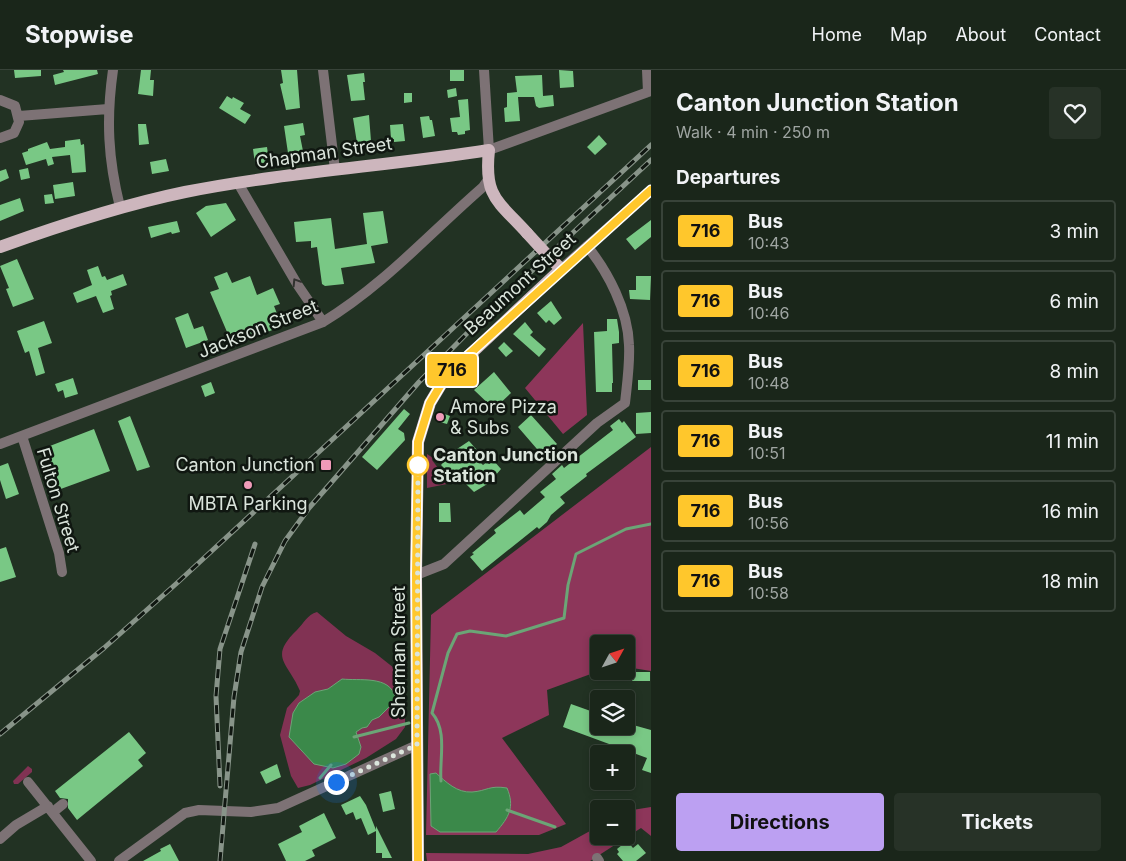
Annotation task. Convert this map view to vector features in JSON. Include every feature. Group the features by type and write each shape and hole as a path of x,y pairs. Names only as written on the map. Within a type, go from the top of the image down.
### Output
{"main road":[{"name":"Chapman Street","path":"0,247 120,207 238,183 489,150"},
{"path":"489,150 488,180 494,198 562,269"},
{"name":"Beaumont Street","path":"418,442 430,403 445,378 562,269"},
{"name":"Sherman Street","path":"418,442 416,575 418,861"}],"street":[{"path":"113,70 108,109 108,137 120,207"},
{"path":"323,70 335,170"},
{"path":"484,70 489,150"},
{"path":"647,70 650,91"},
{"name":"Chapman Street","path":"489,150 650,91"},
{"path":"0,100 10,103 19,116 19,122 14,133 0,138"},
{"path":"19,116 108,109"},
{"name":"Jackson Street","path":"0,444 323,322 362,296 387,275 483,187 488,180"},
{"path":"238,183 297,284 323,322"},
{"name":"Beaumont Street","path":"562,269 651,190"},
{"path":"416,575 444,564 597,423 625,403 629,344 622,311 605,271 587,246"},
{"name":"Fulton Street","path":"22,436 58,553 62,572"},
{"path":"119,861 185,813 199,810 251,812 278,808 417,745"},
{"path":"28,782 92,861"},
{"path":"0,839 16,825 63,804"}],"shaded area":[{"path":"583,323 587,415 563,434 525,388"},
{"path":"651,447 651,671 635,668 635,635 590,635 590,674 547,690 549,715 502,738 566,824 539,835 426,835 431,615"},
{"path":"427,454 433,458 432,460 447,480 447,484 427,488"},
{"path":"317,612 346,636 375,653 394,668 405,699 405,727 396,739 366,758 310,785 298,788 291,776 280,735 287,708 299,695 300,691 283,660 282,654 288,639 308,617"},
{"path":"342,679 381,682 392,690 395,697 393,703 379,717 372,720 367,727 356,732 361,747 359,754 346,764 333,768 314,764 289,737 293,713 299,703 315,692 328,689"},
{"path":"28,766 32,769 32,772 18,784 14,784 13,781"},
{"path":"436,773 461,791 472,792 496,787 507,788 510,801 509,812 496,832 440,832 431,826 430,774"},
{"path":"651,807 651,836 641,828 635,832 635,810"},
{"path":"590,831 590,845 615,845 590,861 427,861 426,853 528,854 561,847"}],"building":[{"path":"14,70 41,70 41,76 15,78"},
{"path":"63,70 97,70 98,74 55,85 53,75 64,72"},
{"path":"141,70 151,70 150,80 154,80 153,96 138,94"},
{"path":"281,70 297,70 300,108 286,110 280,84 283,83"},
{"path":"450,70 464,70 464,81 450,81"},
{"path":"559,70 573,71 574,87 560,88"},
{"path":"364,73 365,100 351,101 347,75"},
{"path":"542,75 543,96 553,95 554,106 539,108 536,106 534,97 518,97 520,121 505,122 504,108 507,107 507,93 517,92 515,76"},
{"path":"456,88 457,96 448,98 447,90"},
{"path":"404,93 412,93 412,102 404,103"},
{"path":"227,96 244,103 240,109 251,115 245,124 219,108"},
{"path":"468,99 470,130 465,131 465,134 458,135 457,132 452,132 450,118 460,117 458,100"},
{"path":"369,115 371,141 357,143 353,118"},
{"path":"429,116 430,120 432,120 435,136 423,138 420,117"},
{"path":"303,123 305,135 300,136 303,151 288,153 284,126"},
{"path":"138,124 146,124 149,144 139,145"},
{"path":"403,124 405,141 394,142 394,139 391,139 390,125"},
{"path":"599,135 607,144 595,155 587,147"},
{"path":"80,139 81,145 84,144 86,172 72,173 70,155 52,157 54,164 48,166 46,159 26,165 22,153 28,151 28,149 47,142 50,149 65,147 65,141"},
{"path":"267,147 269,162 255,164 253,149"},
{"path":"166,159 169,171 152,174 150,162"},
{"path":"28,168 30,178 21,180 19,170"},
{"path":"6,169 9,178 0,182 0,171"},
{"path":"73,182 75,196 55,199 53,185"},
{"path":"52,194 54,203 45,204 44,195"},
{"path":"20,198 24,211 0,221 0,205"},
{"path":"226,203 236,220 211,237 196,213 206,206"},
{"path":"383,211 388,243 371,246 375,263 341,268 344,284 325,286 322,284 317,247 311,248 311,241 296,242 294,222 331,218 335,249 367,244 363,213"},
{"path":"651,220 651,237 635,250 626,239"},
{"path":"177,221 180,232 172,234 171,232 151,238 148,227"},
{"path":"17,259 34,299 13,307 6,289 9,288 0,266"},
{"path":"98,266 102,277 105,276 107,280 123,274 127,285 111,291 112,295 110,296 114,309 103,313 96,296 77,303 73,293 92,285 87,270"},
{"path":"227,272 232,283 250,276 257,295 273,288 280,304 274,306 282,326 233,346 210,292 219,289 214,277"},
{"path":"636,276 651,276 650,300 630,299 629,290 636,290"},
{"path":"551,301 562,318 554,325 549,320 546,323 537,313"},
{"path":"188,313 194,329 203,326 208,340 186,348 175,318"},
{"path":"607,319 617,319 619,332 619,343 612,344 612,392 596,392 594,332 607,331"},
{"path":"44,321 52,343 38,348 45,373 36,376 29,351 25,353 17,331"},
{"path":"525,322 533,332 530,335 546,349 539,357 513,334"},
{"path":"504,342 513,351 506,357 498,348"},
{"path":"494,372 511,393 494,409 474,390"},
{"path":"73,378 78,394 65,398 63,390 58,392 55,384"},
{"path":"638,380 651,380 651,390 638,390"},
{"path":"211,382 215,393 205,397 201,386"},
{"path":"404,409 410,414 398,429 404,433 405,440 377,470 362,457"},
{"path":"439,412 450,416 447,424 436,421"},
{"path":"651,412 651,433 636,434 636,413"},
{"path":"531,415 557,444 543,456 518,427"},
{"path":"130,416 150,467 137,471 118,421"},
{"path":"619,419 622,423 624,421 636,437 586,474 587,476 560,497 565,503 539,529 537,527 482,571 470,557 474,554 472,553 496,533 494,530 520,510 524,515 545,497 540,492 556,479 552,474 562,465 564,468 613,430 610,426"},
{"path":"94,429 110,471 58,490 42,449"},
{"path":"469,441 477,450 472,454 483,465 494,461 501,469 489,483 474,492 466,484 470,480 461,468 456,472 453,469 449,473 441,465 454,451"},
{"path":"8,463 19,494 6,499 0,480 0,466"},
{"path":"439,503 450,503 451,522 439,522"},
{"path":"6,547 16,577 0,582 0,549"},
{"path":"635,672 650,672 650,681 632,681 635,680"},
{"path":"571,704 590,711 590,735 635,735 635,726 651,730 651,773 642,770 647,758 635,754 635,745 612,745 563,727"},
{"path":"129,732 146,753 138,760 143,766 77,820 68,808 68,799 60,798 55,791"},
{"path":"277,764 281,777 266,784 260,772"},
{"path":"391,791 395,809 383,812 379,794"},
{"path":"360,796 392,858 382,858 382,853 376,853 376,831 368,835 361,818 356,820 353,812 346,815 341,805"},
{"path":"324,813 336,838 312,850 315,856 305,861 286,861 278,844 302,832 299,826"},
{"path":"170,844 179,861 143,861 161,851 160,849"},
{"path":"638,844 646,853 636,861 623,861 617,854 619,852 617,849 622,845 630,845 633,848"}],"waterway":[{"path":"441,781 442,746 440,728 432,713 448,653 457,634 470,631 506,636 564,618 568,585 576,554 626,529 651,524"},
{"path":"354,737 409,723"},
{"path":"320,778 331,765"},
{"path":"507,810 555,827"}],"railway":[{"path":"0,734 104,648 177,583 651,145"},
{"path":"220,861 234,697 241,652 262,587 285,541 309,508 419,382 491,309 651,160"},
{"path":"220,786 216,696 220,649 255,544"}],"bus line":[{"name":"716","path":"418,861 416,575 418,442 424,418 437,389 454,368 651,190"}],"place":[{"name":"Amore Pizza & Subs","path":"440,417"},
{"name":"Canton Junction","path":"326,465"},
{"name":"Canton Junction Station","path":"418,465"},
{"name":"MBTA Parking","path":"248,485"}],"route":[{"path":"336,782 417,745 418,648 416,575 418,465"}]}
